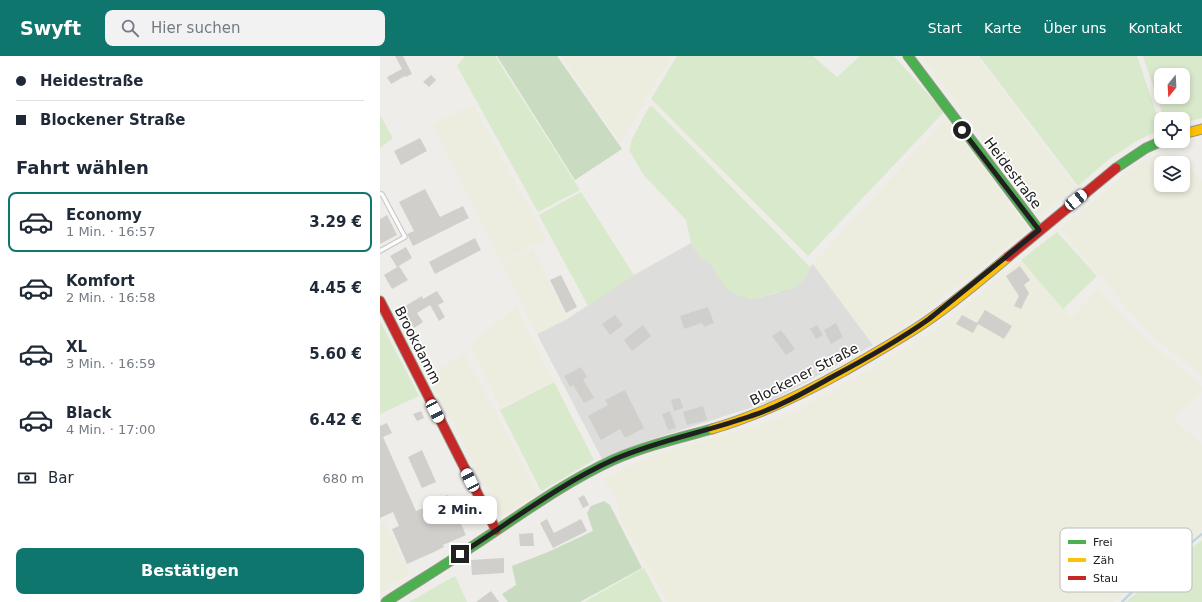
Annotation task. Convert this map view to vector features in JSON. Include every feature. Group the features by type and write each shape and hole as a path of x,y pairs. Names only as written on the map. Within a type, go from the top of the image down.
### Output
{"street":[{"name":"Heidestraße","path":"908,56 1039,230"},
{"path":"1190,132 1202,129"},
{"name":"Blockener Straße","path":"386,602 565,485 616,459 657,444 707,431 752,416 784,403 842,372 911,332 1121,164 1146,148 1154,146"},
{"name":"Brookdamm","path":"380,301 496,530"}],"lane":[{"path":"380,194 382,194 404,237 380,251"}],"shaded area":[{"path":"561,56 672,56 620,143"},
{"path":"922,56 977,56 1075,187 1039,216"},
{"path":"473,104 546,239 501,261 433,124"},
{"path":"946,118 1028,229 921,315 873,345 813,264"},
{"path":"1173,151 1178,156 1154,156 1154,192 1190,192 1190,169 1202,181 1202,376 1154,337 1128,309 1060,229 1138,164 1159,153"},
{"path":"691,243 700,257 711,264 717,275 750,299 777,293 804,280 813,264 873,345 772,401 650,440 602,459 537,334 567,319 634,275"},
{"path":"533,248 567,319 537,334 502,263"},
{"path":"1021,260 1072,318 1098,288 1134,328 1202,387 1202,391 1173,419 1202,444 1202,530 1192,538 1192,528 1060,528 1060,592 1125,592 1113,602 668,602 621,522 617,501 603,479 630,465 679,447 762,425 793,412 845,384 936,329"},
{"path":"516,307 553,381 500,408 470,344"},
{"path":"464,353 538,493 501,516 429,376"},
{"path":"385,522 409,574 380,594 380,524"}],"green space":[{"path":"465,56 495,56 580,190 538,212 457,66"},
{"path":"497,56 557,56 622,149 575,180"},
{"path":"677,56 813,56 837,77 860,56 894,56 944,112 808,256 651,99"},
{"path":"979,56 1137,56 1156,112 1154,112 1154,132 1135,142 1109,159 1078,186"},
{"path":"1143,56 1202,56 1202,118 1190,121 1190,112 1162,112 1159,104 1190,104 1190,68 1154,68 1154,89"},
{"path":"652,106 810,267 804,280 794,288 750,299 737,295 727,289 711,264 700,257 691,243 686,220 643,174 629,150 632,139 649,107"},
{"path":"380,115 393,138 380,148"},
{"path":"581,192 634,275 588,306 539,215"},
{"path":"1057,232 1097,276 1063,309 1021,260"},
{"path":"380,321 419,396 380,414"},
{"path":"554,382 594,460 541,491 500,410"},
{"path":"604,501 610,505 642,568 580,602 508,602 502,594 516,585 512,566 548,552 593,531 587,513 591,506"},
{"path":"1202,540 1202,602 1126,602 1138,592 1192,592 1192,548"},
{"path":"644,568 662,602 584,602"},
{"path":"455,576 467,602 409,602"}],"building":[{"path":"395,56 403,56 412,74 406,77 405,76 391,84 387,77 402,69"},
{"path":"431,75 436,80 429,87 423,82"},
{"path":"420,138 427,151 401,165 394,151"},
{"path":"425,189 440,217 463,206 469,218 413,246 407,234 414,231 399,202"},
{"path":"387,215 397,235 380,244 380,219"},
{"path":"475,238 481,250 435,274 429,262"},
{"path":"406,247 412,258 397,267 390,256"},
{"path":"399,266 408,280 392,289 384,275"},
{"path":"1020,266 1030,280 1024,285 1029,293 1021,309 1014,306 1019,296 1006,276"},
{"path":"561,275 577,307 566,313 550,280"},
{"path":"437,291 444,302 438,305 445,317 439,321 430,305 417,313 423,322 414,328 402,308 422,296 423,299"},
{"path":"708,307 714,323 704,327 702,323 684,329 680,316"},
{"path":"985,310 1012,326 1004,339 978,324 973,333 956,324 962,315 977,323"},
{"path":"615,315 623,325 610,335 602,324"},
{"path":"836,323 843,337 831,344 824,330"},
{"path":"643,325 651,336 632,351 624,340"},
{"path":"817,325 823,335 816,339 810,329"},
{"path":"781,330 795,349 786,355 772,336"},
{"path":"581,367 587,377 583,379 594,398 584,403 573,385 570,387 564,376"},
{"path":"625,390 644,428 625,438 620,429 601,440 588,416 608,405 605,400"},
{"path":"680,398 683,408 674,411 671,400"},
{"path":"703,406 707,420 687,425 683,412"},
{"path":"421,411 424,418 417,421 413,414"},
{"path":"670,411 676,428 668,430 662,414"},
{"path":"387,423 392,433 383,437 416,511 428,506 427,504 448,495 466,535 407,564 392,529 399,526 393,512 380,518 380,426"},
{"path":"422,450 436,482 422,488 408,457"},
{"path":"584,495 589,505 583,508 578,498"},
{"path":"547,519 554,533 581,519 587,531 553,548 540,523"},
{"path":"533,533 534,546 520,546 519,534"},
{"path":"504,558 504,573 472,575 471,560"},
{"path":"491,591 499,602 476,602"}],"waterway":[{"path":"1192,542 1202,534"},
{"path":"1122,602 1132,592"}],"traffic: fast":[{"path":"908,56 1039,230"},
{"path":"1116,168 1146,148 1154,144"},
{"path":"386,602 576,479 613,460 637,451 712,429"}],"traffic: slow":[{"path":"1190,132 1202,129"},
{"path":"712,429 747,417 797,396 877,352 937,314 1008,257"}],"traffic: jam":[{"path":"1008,257 1116,168"},
{"path":"380,301 496,530"}],"route":[{"path":"460,554 565,485 603,465 633,452 657,444 707,431 752,416 784,403 842,372 911,332 1039,230 962,130"}]}
